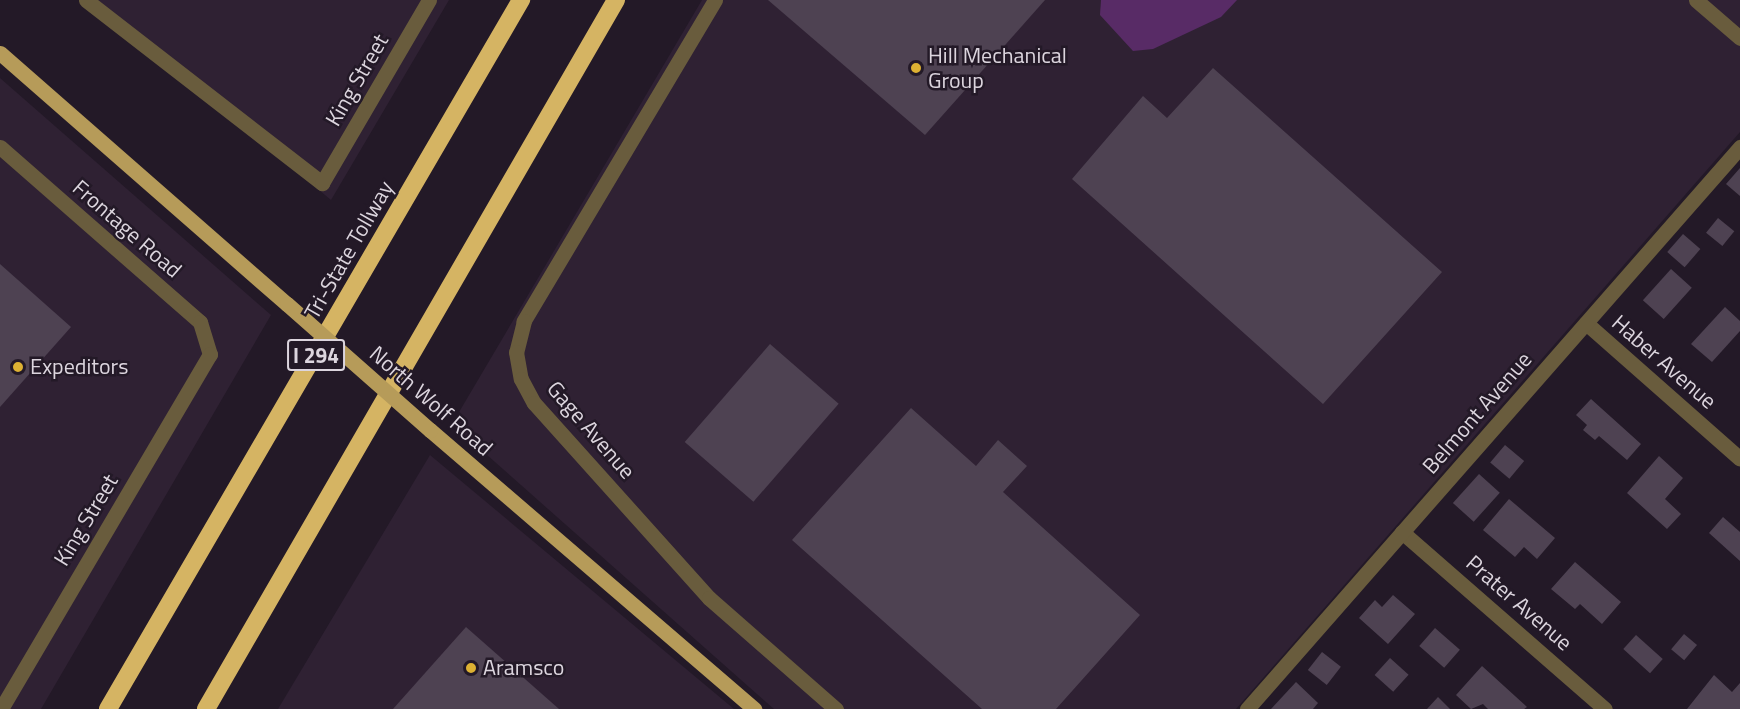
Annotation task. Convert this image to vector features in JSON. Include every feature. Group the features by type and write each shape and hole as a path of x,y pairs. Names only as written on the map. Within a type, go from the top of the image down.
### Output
{"highway":[{"name":"Tri-State Tollway","path":"108,709 521,0"},
{"path":"206,709 616,0"}],"main road":[{"name":"North Wolf Road","path":"0,53 430,430 754,709"}],"street":[{"name":"King Street","path":"86,0 322,183 429,0"},
{"name":"Gage Avenue","path":"715,0 525,321 516,352 521,379 534,403 709,598 836,709"},
{"path":"1696,0 1740,38"},
{"name":"Frontage Road","path":"0,147 200,322 210,354"},
{"name":"Belmont Avenue","path":"1247,709 1740,147"},
{"name":"Haber Avenue","path":"1586,323 1740,459"},
{"name":"King Street","path":"1,709 210,354"},
{"name":"Prater Avenue","path":"1402,532 1605,709"}],"shaded area":[{"path":"90,0 449,0 331,200"},
{"path":"702,0 1740,0 1740,132 1236,709 774,709 452,424"},
{"path":"1101,0 1237,0 1221,17 1153,49 1133,51 1100,15"},
{"path":"0,78 271,315 41,709 0,709"},
{"path":"430,455 734,709 278,709"}],"building":[{"name":"Hill Mechanical Group","path":"768,0 1045,0 925,135"},
{"path":"1213,68 1442,272 1323,404 1072,179 1143,96 1167,118"},
{"path":"1740,168 1740,196 1726,184"},
{"path":"1718,218 1734,231 1722,246 1706,233"},
{"path":"1683,234 1700,249 1685,267 1667,252"},
{"name":"Expeditors","path":"0,264 71,327 0,407"},
{"path":"1671,269 1692,288 1664,319 1643,300"},
{"path":"1725,307 1740,321 1740,331 1712,362 1691,344"},
{"path":"770,344 839,404 753,502 685,442"},
{"path":"1591,399 1641,444 1627,460 1599,436 1595,440 1583,430 1587,425 1576,415"},
{"path":"911,408 976,466 998,440 1027,466 1003,492 1140,615 1056,709 982,709 792,540"},
{"path":"1505,445 1524,461 1509,479 1490,463"},
{"path":"1659,456 1683,478 1665,499 1681,514 1667,529 1627,493"},
{"path":"1479,474 1500,493 1474,522 1453,503"},
{"path":"1509,499 1555,538 1537,559 1524,547 1515,557 1483,530"},
{"path":"1723,517 1740,532 1740,561 1709,533"},
{"path":"1575,562 1621,602 1602,624 1580,604 1575,609 1551,589"},
{"path":"1393,595 1415,614 1388,644 1359,618 1375,600 1382,607"},
{"name":"Aramsco","path":"466,627 559,709 393,709"},
{"path":"1435,628 1460,650 1444,668 1419,646"},
{"path":"1684,634 1697,645 1684,660 1671,649"},
{"path":"1636,635 1663,659 1650,673 1623,649"},
{"path":"1322,652 1341,667 1327,685 1308,670"},
{"path":"1390,658 1409,675 1393,692 1375,675"},
{"path":"1482,666 1527,707 1524,709 1488,709 1483,704 1471,709 1456,695"},
{"path":"1714,675 1732,692 1740,683 1740,709 1687,709"},
{"path":"1296,682 1318,703 1313,709 1271,709"},
{"path":"1438,697 1450,709 1427,709"}],"place":[{"name":"Hill Mechanical Group","path":"916,68"},
{"name":"Expeditors","path":"18,367"},
{"name":"Aramsco","path":"471,668"}]}
